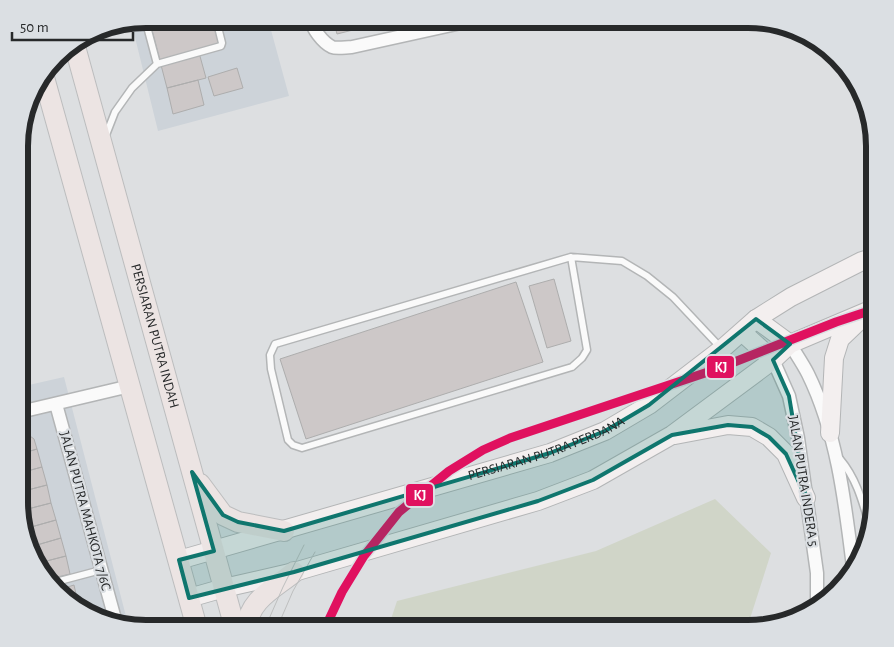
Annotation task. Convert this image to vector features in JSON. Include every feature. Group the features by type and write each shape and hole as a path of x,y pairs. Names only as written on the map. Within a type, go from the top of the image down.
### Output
{"main road":[{"name":"PERSIARAN PUTRA INDAH","path":"76,51 233,619"},
{"path":"45,83 195,619"},
{"name":"PERSIARAN PUTRA PERDANA","path":"179,560 550,453 605,431 649,405 722,349 756,320 791,297 866,260"},
{"path":"189,598 294,572 538,501 593,480 672,435 773,360 790,344 866,312"},
{"path":"830,433 834,358 840,340 866,316"},
{"path":"756,320 790,344"},
{"path":"742,332 773,360"},
{"path":"672,435 728,425 752,427 769,437 786,454 806,498"},
{"path":"192,472 223,515 238,522 284,531"},
{"path":"248,619 253,606 261,597 294,572"}],"street":[{"path":"314,28 322,39 333,47 352,47 438,28"},
{"path":"790,344 807,372 830,433 848,525 852,558"},
{"name":"JALAN PUTRA INDERA 5","path":"773,360 789,396 798,438 817,573 817,597"},
{"path":"28,410 130,386"},
{"name":"JALAN PUTRA MAHKOTA 7/6C","path":"56,404 114,615"}],"lane":[{"path":"147,28 157,64"},
{"path":"102,144 115,112 132,88 157,64 221,46 218,28"},
{"path":"571,257 587,350 582,358 572,367 302,448 293,445 288,440 271,369 270,355 276,344 571,257 622,261 647,276 673,297 722,349"},
{"path":"834,452 850,470 866,509"},
{"path":"59,581 101,570"}],"highlighted area":[{"path":"756,319 790,344 773,360 789,396 806,498 786,454 769,437 752,427 728,425 672,435 593,480 538,501 294,572 189,598 179,560 214,551 192,472 223,515 238,522 284,531 550,453 605,431 649,405"}],"shaded area":[{"path":"270,28 289,96 158,131 133,29"},
{"path":"64,377 126,617 108,613 87,604 74,595 62,585 47,567 37,546 30,524 28,509 28,385"},
{"path":"715,499 771,553 750,620 391,619 397,601 596,551"}],"building":[{"path":"151,28 216,28 220,43 198,49 206,78 167,88"},
{"path":"335,28 353,28 353,30 337,34"},
{"path":"237,68 243,88 214,96 208,77"},
{"path":"198,80 204,105 173,114 167,88"},
{"path":"554,279 571,341 547,348 529,286"},
{"path":"516,282 543,362 306,439 280,359"},
{"path":"28,434 34,439 37,449 28,452"},
{"path":"37,449 42,467 28,471 28,452"},
{"path":"42,467 47,485 28,490 28,471"},
{"path":"47,485 51,503 28,509 28,490"},
{"path":"51,503 56,520 31,527 28,509"},
{"path":"56,520 61,538 37,545 31,527"},
{"path":"61,538 66,556 44,562 37,545"},
{"path":"66,556 70,574 56,577 44,562"},
{"path":"74,585 77,597 74,595 65,588"}],"tram line":[{"path":"269,619 304,545"},
{"path":"281,619 293,591 315,552"}],"transit line":[{"name":"KJ","path":"329,619 342,592 364,556 399,512 449,471 483,450 510,438 714,370 866,312"}]}
